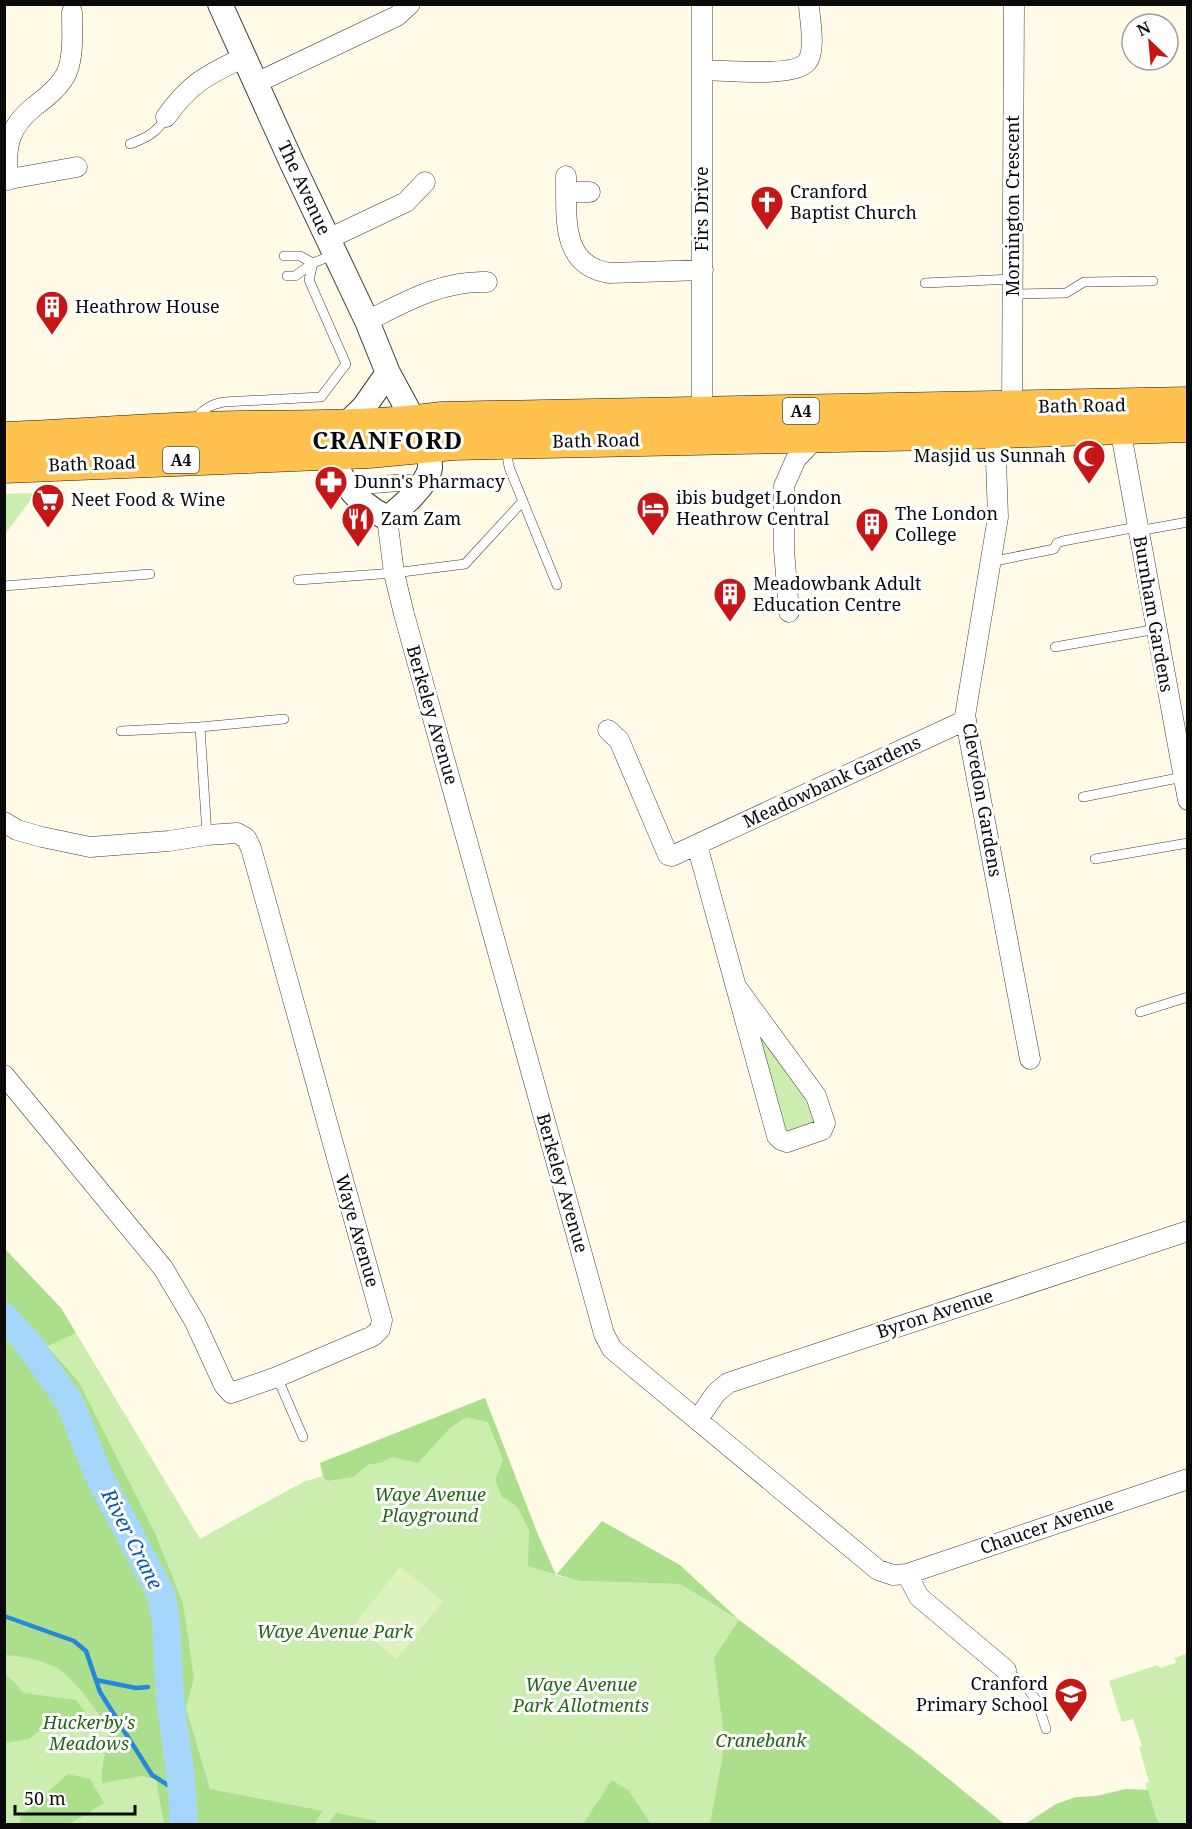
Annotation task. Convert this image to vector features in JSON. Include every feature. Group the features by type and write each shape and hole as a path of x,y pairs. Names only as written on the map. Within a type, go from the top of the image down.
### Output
{"highway":[{"name":"Bath Road","path":"4,467 420,435 453,444 823,436 1188,403"},
{"name":"Bath Road","path":"420,435 440,418 702,413 1004,420 1120,428 1188,426"},
{"name":"Bath Road","path":"4,438 198,428 339,440"}],"street":[{"name":"The Avenue","path":"220,4 367,321 388,373 420,435"},
{"path":"256,83 397,16 410,4"},
{"name":"Firs Drive","path":"702,4 702,413"},
{"name":"Mornington Crescent","path":"1004,420 1013,286 1014,4"},
{"path":"702,70 784,72 798,68 807,62 811,47 808,7"},
{"path":"72,12 68,69 63,80 51,93 17,124 7,146 6,180 77,168"},
{"path":"166,117 178,100 197,82 244,57"},
{"path":"332,247 406,202 425,182"},
{"path":"590,192 566,184 567,229 571,244 578,257 591,268 610,273 703,270"},
{"path":"367,321 441,287 487,282"},
{"path":"388,373 339,440 341,477 373,511 387,518 402,508 423,482 430,467 420,435"},
{"name":"Clevedon Gardens","path":"1004,420 998,517 966,720 1030,1059"},
{"name":"Burnham Gardens","path":"1120,428 1186,785"},
{"path":"789,612 784,550 783,486 803,450 823,436"},
{"path":"787,437 790,448 789,472"},
{"name":"Berkeley Avenue","path":"387,518 394,573 608,1343 618,1355 878,1570 893,1575 907,1574"},
{"name":"Meadowbank Gardens","path":"608,730 619,740 668,855 672,856 966,720"},
{"name":"Waye Avenue","path":"4,822 17,830 90,847 169,841 237,832 246,838 251,848 382,1320 380,1329 373,1336 277,1377 231,1393 224,1385 195,1322 164,1268 4,1075"},
{"path":"697,845 777,1136 787,1142 822,1131 825,1123 816,1096 737,987"},
{"name":"Byron Avenue","path":"698,1419 716,1393 728,1383 1188,1231"},
{"name":"Chaucer Avenue","path":"907,1574 1188,1479"},
{"path":"907,1574 920,1597 1006,1670"}],"lane":[{"path":"130,144 148,138 166,117"},
{"path":"287,276 295,276 332,247"},
{"path":"284,256 300,256 313,263"},
{"path":"198,428 197,417 213,404 321,397 346,364 309,280 313,263"},
{"path":"925,283 1013,286 1066,293 1084,282 1153,281"},
{"path":"505,443 509,466 557,585"},
{"path":"351,489 406,486 423,482"},
{"path":"298,580 394,573 465,564 523,501"},
{"path":"990,562 1054,549 1057,543 1063,541 1188,522"},
{"path":"4,586 150,574"},
{"path":"1055,647 1156,629"},
{"path":"121,731 200,727 284,719"},
{"path":"200,727 207,835"},
{"path":"1083,797 1186,785"},
{"path":"1095,859 1188,843"},
{"path":"1140,1012 1188,997"},
{"path":"277,1377 303,1437"},
{"path":"1006,1670 1024,1684 1037,1701 1046,1729"}],"green space":[{"path":"36,493 5,534 5,494"},
{"path":"759,1034 810,1098 817,1122 785,1135 757,1036"},
{"name":"Huckerby's Meadows","path":"5,1249 61,1308 76,1333 48,1346 79,1382 155,1533 183,1603 194,1679 186,1708 210,1789 323,1811 314,1824 164,1824 156,1779 142,1776 102,1783 109,1728 70,1678 49,1664 30,1658 5,1655"},
{"path":"76,1333 200,1539 303,1482 323,1476 320,1463 485,1398 538,1535 556,1575 579,1581 680,1584 739,1620 924,1759 1004,1824 5,1824 4,1334 169,1651 210,1789 186,1708 194,1679 155,1533 79,1382 48,1345"},
{"path":"485,1398 538,1535 556,1574 528,1566 529,1530 517,1506 502,1497 495,1480 503,1460 488,1422 466,1417 449,1429 418,1463 392,1457 381,1463 369,1464 353,1477 327,1481 323,1476 320,1463"},
{"path":"602,1521 680,1565 739,1620 680,1584 579,1581 557,1574"},
{"path":"400,1567 443,1601 397,1659 354,1625"},
{"name":"Cranebank","path":"739,1620 924,1759 1004,1824 710,1824 725,1743 714,1658"},
{"path":"1187,1653 1187,1824 1160,1824 1145,1783 1149,1782 1139,1747 1142,1746 1133,1719 1122,1722 1109,1681 1158,1665 1160,1668 1176,1663 1175,1658"},
{"path":"5,1673 24,1693 76,1700 85,1712 76,1726 45,1727 29,1739 5,1743"},
{"path":"68,1774 90,1779 104,1803 70,1824 22,1824 19,1818"},
{"path":"612,1780 629,1791 651,1824 583,1824"},
{"path":"1126,1789 1148,1790 1160,1824 1025,1824 1056,1804 1076,1797 1096,1796"},
{"path":"336,1813 377,1821 375,1824 328,1824"}],"waterway":[{"name":"River Crane","path":"4,1317 29,1344 70,1403 98,1474 161,1594 167,1632 170,1696 182,1792 183,1824"},
{"path":"4,1616 74,1641 86,1651 100,1692 117,1719"},
{"path":"96,1680 136,1688 148,1687"},
{"path":"158,1685 170,1684"},
{"path":"119,1723 152,1775 182,1794"}],"place":[{"name":"Cranford Baptist Church","path":"767,231"},
{"name":"Heathrow House","path":"52,336"},
{"name":"Masjid us Sunnah","path":"1089,485"},
{"name":"Dunn's Pharmacy","path":"331,511"},
{"name":"Neet Food & Wine","path":"48,529"},
{"name":"ibis budget London Heathrow Central","path":"653,537"},
{"name":"Zam Zam","path":"358,548"},
{"name":"The London College","path":"872,553"},
{"name":"Meadowbank Adult Education Centre","path":"730,623"},
{"name":"Cranford Primary School","path":"1071,1723"}],"district":[{"name":"CRANFORD","path":"388,441"}],"park label":[{"name":"Waye Avenue Playground","path":"430,1505"},
{"name":"Waye Avenue Park","path":"335,1632"},
{"name":"Waye Avenue Park Allotments","path":"581,1695"}]}
